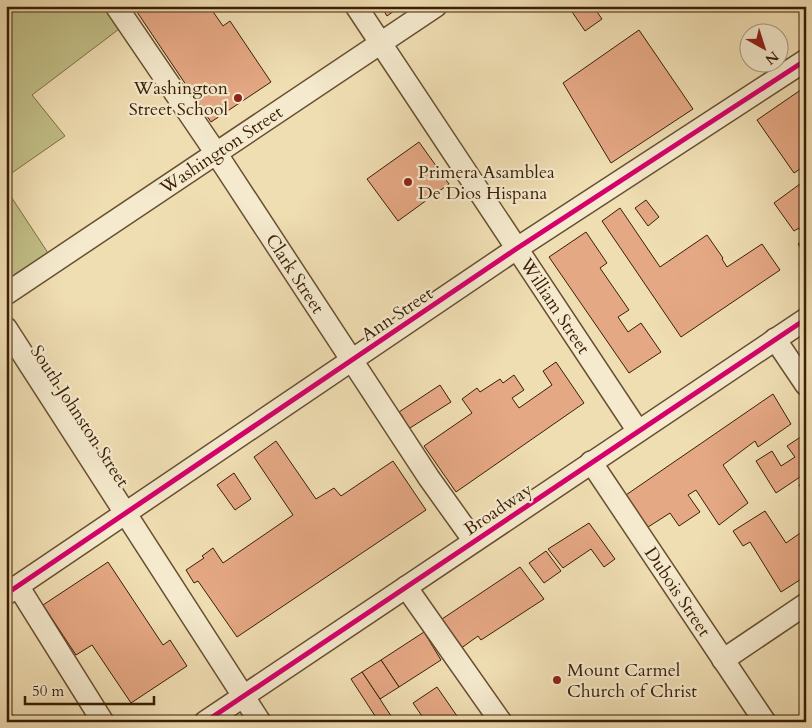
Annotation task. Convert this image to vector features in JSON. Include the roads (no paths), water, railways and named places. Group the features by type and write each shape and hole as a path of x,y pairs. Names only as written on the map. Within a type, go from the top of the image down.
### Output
{"street":[{"name":"Clark Street","path":"116,6 216,153 430,478 474,541"},
{"name":"William Street","path":"356,6 638,432"},
{"name":"Washington Street","path":"6,294 436,6"},
{"name":"Ann Street","path":"12,590 516,250 806,60"},
{"name":"Broadway","path":"205,722 806,318"},
{"name":"South Johnston Street","path":"6,328 260,722"},
{"path":"775,339 806,385"},
{"name":"Dubois Street","path":"591,462 765,722"},
{"path":"406,587 500,722"},
{"path":"12,590 104,722"},
{"path":"723,660 806,604"}],"place":[{"name":"Washington Street School","path":"238,98"},
{"name":"Primera Asamblea De Dios Hispana","path":"408,182"},
{"name":"Mount Carmel Church of Christ","path":"557,680"}]}
